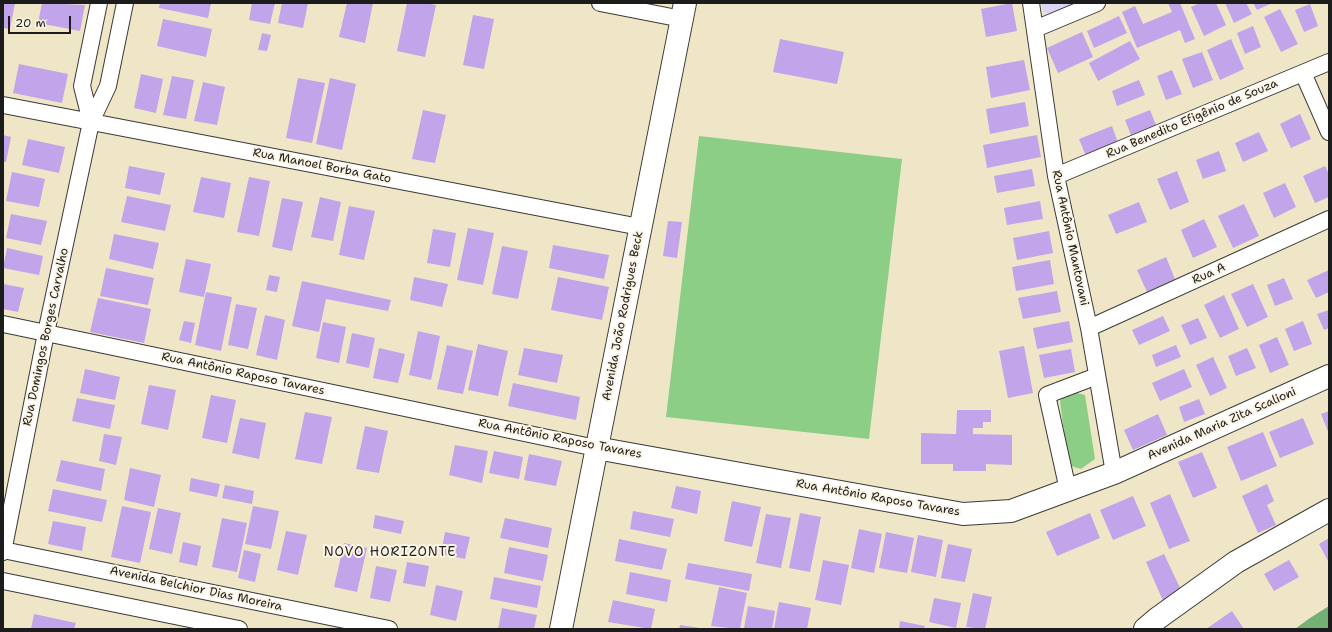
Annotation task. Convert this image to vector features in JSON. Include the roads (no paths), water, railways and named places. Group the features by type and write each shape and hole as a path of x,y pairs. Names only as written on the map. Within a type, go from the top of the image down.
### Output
{"street":[{"name":"Rua Domingos Borges Carvalho","path":"91,122 82,86 99,3"},
{"name":"Rua Domingos Borges Carvalho","path":"3,550 46,333 91,122 108,86 125,3"},
{"path":"600,3 683,11"},
{"name":"Rua Antônio Mantovani","path":"1031,3 1056,176 1089,328 1114,473"},
{"path":"1035,29 1097,3"},
{"name":"Avenida João Rodrigues Beck","path":"561,629 683,11"},
{"name":"Rua Benedito Efigênio de Souza","path":"1056,176 1329,62"},
{"path":"1303,73 1329,132"},
{"name":"Rua Manoel Borba Gato","path":"3,105 640,227"},
{"name":"Rua A","path":"1089,328 1329,219"},
{"name":"Rua Antônio Raposo Tavares","path":"3,324 596,448 963,514 1011,511 1114,473"},
{"path":"1068,490 1047,395 1097,376"},
{"name":"Avenida Maria Zita Scalioni","path":"1114,473 1329,376"},
{"path":"1145,629 1236,562 1329,510"},
{"name":"Avenida Belchior Dias Moreira","path":"3,550 389,629"},
{"path":"3,582 239,629"}],"district":[{"name":"NOVO HORIZONTE","path":"390,553"}]}
